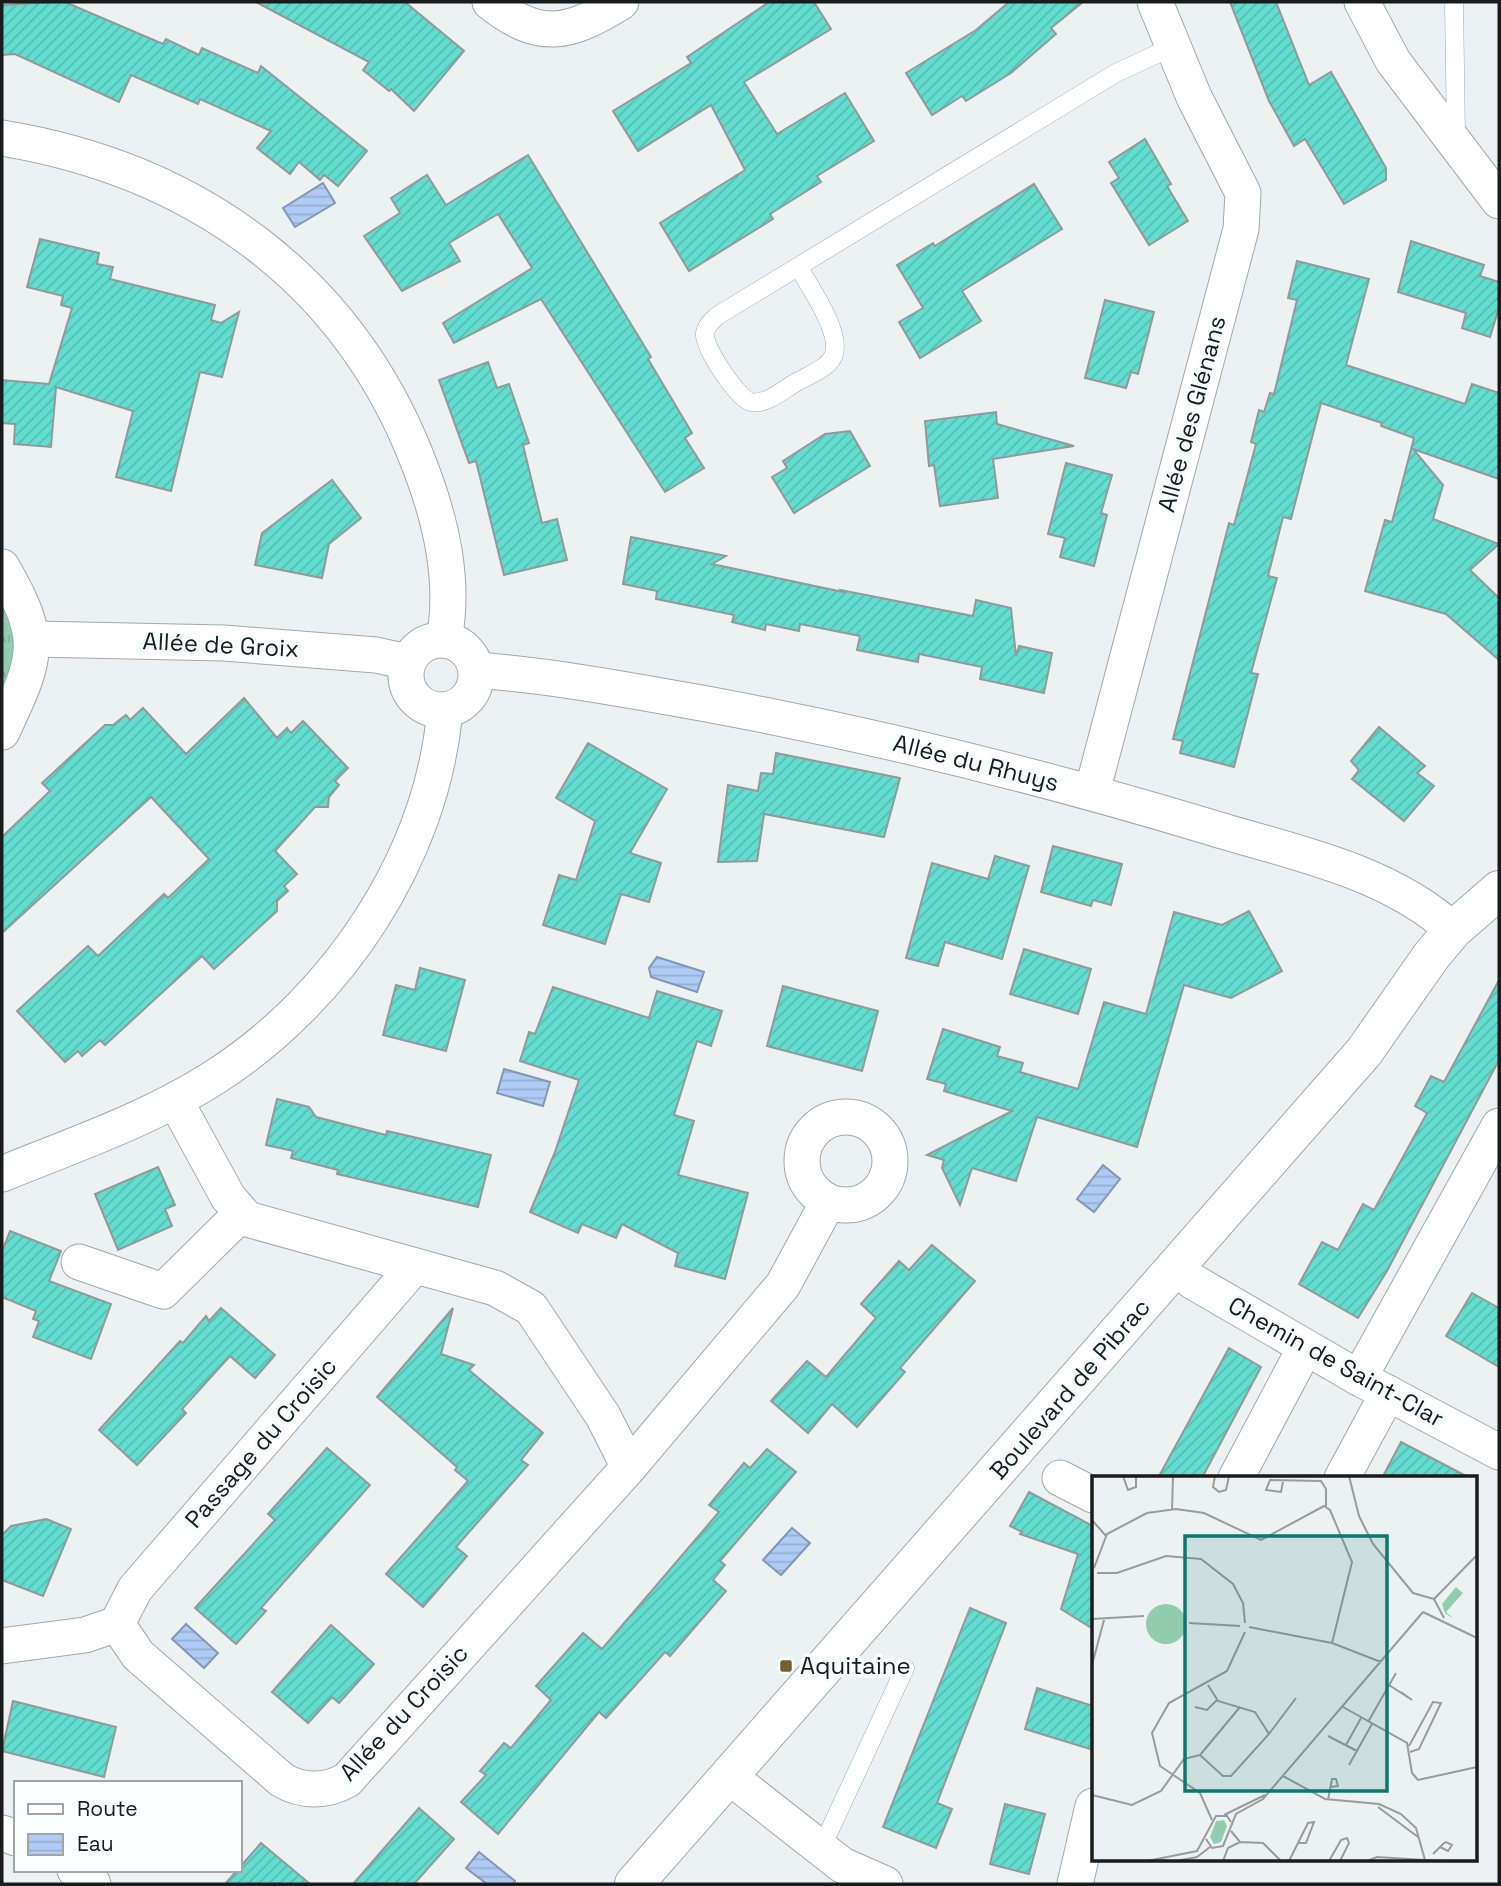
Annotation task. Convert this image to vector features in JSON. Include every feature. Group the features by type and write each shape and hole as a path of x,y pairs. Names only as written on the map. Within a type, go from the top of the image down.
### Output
{"street":[{"path":"490,2 510,18 525,25 565,30 580,26 621,2"},
{"name":"Allée des Glénans","path":"1092,792 1238,243 1244,210 1243,193 1235,173 1194,97 1155,2"},
{"path":"1362,2 1394,61 1499,201"},
{"path":"2,138 39,144 110,164 186,196 266,250 319,300 384,388 399,416 431,495 449,587 444,640"},
{"path":"2,567 23,602 34,639 27,676 2,732"},
{"name":"Allée de Groix","path":"34,639 224,643 376,655 408,662"},
{"path":"444,640 459,645 471,656 476,670 473,689 462,703 445,710 427,708 413,697 406,681 408,662 416,650 429,642 444,640"},
{"name":"Allée du Rhuys","path":"476,670 615,688 778,717 944,754 1092,792 1343,868 1399,892 1436,915 1453,930"},
{"path":"2,1174 175,1100 216,1077 271,1035 311,998 366,928 404,857 421,815 443,740 445,710"},
{"name":"Boulevard de Pibrac","path":"634,1884 1364,1052 1453,930 1499,890"},
{"path":"175,1100 241,1214 255,1224 495,1288 531,1308 603,1416 629,1466"},
{"path":"1343,1476 1374,1386 1499,1126"},
{"name":"Allée du Croisic","path":"117,1624 138,1655 282,1780 308,1789 340,1784 629,1466 783,1285 828,1202"},
{"path":"79,1262 163,1291 241,1214"},
{"name":"Passage du Croisic","path":"117,1624 135,1589 153,1567 414,1268"},
{"name":"Chemin de Saint-Clar","path":"1176,1268 1192,1281 1306,1348 1499,1452"},
{"path":"1237,1476 1306,1348"},
{"path":"1060,1478 1092,1494"},
{"path":"2,1646 85,1635 117,1624"},
{"path":"730,1777 821,1849 846,1877 885,1884"},
{"path":"1083,1866 1092,1812"},
{"path":"78,1872 93,1884"}],"lane":[{"path":"1454,2 1453,108 1457,146"},
{"path":"799,268 831,326 836,346 831,361 769,399 753,402 739,396 708,346 705,336 708,325 716,316 1116,73 1172,47"},
{"path":"821,1849 905,1668"}],"green space":[{"path":"2,597 21,637 2,702"}],"water":[{"path":"323,183 335,203 295,227 283,208"},
{"path":"657,957 704,972 697,992 651,977 649,968"},
{"path":"504,1069 550,1082 543,1106 497,1093"},
{"path":"1103,1165 1120,1179 1094,1212 1077,1199"},
{"path":"792,1528 810,1543 781,1575 763,1560"},
{"path":"186,1624 218,1653 204,1668 172,1639"},
{"path":"479,1852 515,1881 513,1884 487,1884 466,1868"}],"building":[{"path":"65,2 163,44 166,39 199,55 202,48 258,73 261,66 367,151 338,186 324,175 320,180 299,162 290,174 257,148 271,131 200,99 198,104 131,75 119,102 15,54 2,55 2,5"},
{"path":"256,2 405,2 464,51 414,111 391,89 389,91 363,70 369,62"},
{"path":"769,2 814,2 831,29 744,82 777,134 845,93 874,141 817,176 821,182 770,214 773,219 689,271 660,223 745,170 711,105 638,151 613,111 691,63 687,57"},
{"path":"1009,2 1083,2 1051,28 1056,34 1011,73 966,101 962,96 932,115 906,73 976,30"},
{"path":"1230,2 1276,2 1309,85 1331,72 1386,168 1386,180 1344,204 1305,139 1294,146 1269,101"},
{"path":"1145,139 1171,184 1167,186 1188,221 1149,245 1111,183 1119,178 1109,162"},
{"path":"528,155 651,357 648,359 692,433 685,438 704,468 665,492 541,299 454,343 443,323 532,268 498,214 449,243 460,261 402,291 364,236 400,213 391,198 427,175 446,205"},
{"path":"1034,184 1062,229 962,291 981,321 920,358 899,322 923,308 897,265 933,243 935,246"},
{"path":"40,239 99,253 97,264 113,267 110,279 215,305 211,320 221,323 239,312 222,377 200,372 171,491 116,477 133,411 56,387 51,447 14,444 15,424 2,423 2,380 49,384 72,308 61,305 63,296 27,287"},
{"path":"1411,241 1484,265 1480,276 1499,282 1499,308 1490,337 1462,328 1466,313 1398,292"},
{"path":"1297,261 1369,279 1346,365 1465,404 1472,384 1499,393 1499,479 1413,449 1443,485 1433,519 1499,544 1470,570 1499,598 1499,660 1446,614 1365,591 1385,520 1392,522 1414,438 1381,426 1382,423 1321,403 1291,519 1283,517 1268,576 1277,578 1251,673 1258,674 1234,767 1180,753 1183,741 1173,739 1229,523 1234,525 1256,444 1251,442 1259,410 1264,412 1270,393 1274,394 1297,300 1288,298"},
{"path":"1105,300 1154,312 1138,374 1131,372 1126,388 1085,378"},
{"path":"488,362 497,388 509,384 529,443 523,445 542,523 557,519 567,560 504,575 476,461 469,463 439,380"},
{"path":"996,412 997,424 1074,446 993,459 998,498 940,506 934,465 929,466 925,421"},
{"path":"850,431 870,466 794,513 772,477 787,468 783,461 825,434"},
{"path":"1066,463 1112,475 1101,513 1107,515 1094,566 1060,557 1065,538 1048,534"},
{"path":"332,480 361,518 329,544 322,578 255,565 262,533"},
{"path":"631,537 726,556 712,564 843,592 841,590 973,616 976,600 1011,608 1016,656 1019,646 1052,653 1044,693 980,679 982,667 919,654 918,662 857,650 860,636 800,624 799,631 766,624 765,630 732,622 734,615 656,599 657,591 623,584"},
{"path":"244,698 277,738 287,728 291,733 303,721 348,768 335,781 339,785 329,797 328,807 315,807 275,851 297,874 284,886 288,891 277,901 277,911 214,969 202,956 105,1045 100,1040 82,1056 78,1051 65,1062 17,1011 88,946 98,956 164,894 168,898 209,859 151,797 2,933 2,837 50,791 42,783 105,725 113,725 126,715 130,720 143,708 186,754"},
{"path":"1379,727 1425,766 1417,773 1434,786 1404,821 1352,779 1359,770 1351,761"},
{"path":"588,743 667,789 630,853 661,863 649,902 621,894 605,944 543,925 559,875 576,880 595,821 556,798"},
{"path":"776,753 900,778 884,837 764,814 757,861 718,862 728,785 758,791 761,773 773,774"},
{"path":"1053,846 1122,864 1111,905 1093,900 1091,906 1041,892"},
{"path":"995,856 1029,866 1002,959 945,942 938,966 906,958 932,863 988,879"},
{"path":"1249,911 1282,971 1231,998 1184,985 1137,1147 1037,1117 1016,1181 972,1168 960,1205 942,1168 944,1160 927,1155 1012,1111 944,1091 946,1084 927,1079 943,1029 1000,1047 997,1056 1023,1063 1020,1072 1078,1089 1104,1002 1146,1014 1174,912 1222,925"},
{"path":"1024,949 1091,969 1078,1014 1010,994"},
{"path":"420,968 465,980 446,1051 383,1035 396,985 415,990"},
{"path":"1499,980 1499,1060 1387,1271 1358,1318 1299,1284 1322,1242 1338,1250 1363,1204 1374,1210 1427,1113 1415,1106 1431,1076 1444,1082"},
{"path":"783,986 878,1011 862,1071 767,1046"},
{"path":"553,987 649,1018 657,991 722,1011 711,1046 697,1041 674,1115 694,1121 678,1175 748,1193 725,1279 675,1266 678,1253 622,1224 616,1238 582,1224 578,1233 530,1212 555,1152 579,1080 520,1061 529,1032 535,1034"},
{"path":"277,1099 309,1107 316,1117 386,1135 387,1131 491,1155 478,1207 337,1174 338,1170 291,1158 293,1151 266,1145"},
{"path":"158,1167 175,1205 165,1209 172,1226 118,1250 95,1194"},
{"path":"10,1231 61,1251 49,1281 111,1304 91,1359 33,1337 39,1321 33,1319 36,1311 2,1297 2,1252"},
{"path":"932,1245 975,1281 900,1368 905,1372 857,1427 832,1404 808,1433 771,1401 807,1361 826,1377 876,1318 861,1304 899,1261 909,1270"},
{"path":"1472,1293 1499,1308 1499,1367 1446,1336"},
{"path":"221,1308 275,1355 255,1378 230,1356 182,1409 186,1413 137,1465 99,1430 180,1341 183,1343 206,1316 209,1321"},
{"path":"453,1308 441,1354 474,1365 469,1370 543,1433 521,1460 528,1465 456,1547 467,1556 423,1607 386,1574 468,1481 455,1470 457,1467 377,1397"},
{"path":"1229,1348 1261,1367 1203,1476 1159,1476"},
{"path":"1401,1442 1466,1476 1383,1476"},
{"path":"327,1448 370,1485 261,1608 266,1611 236,1644 195,1608 275,1520 268,1514"},
{"path":"767,1449 796,1472 720,1561 725,1565 713,1580 726,1591 670,1656 665,1652 606,1718 599,1712 498,1834 461,1802 486,1775 480,1771 504,1743 511,1748 551,1700 536,1686 583,1633 602,1649 719,1512 709,1505 744,1463 750,1468"},
{"path":"1029,1492 1092,1525 1092,1628 1061,1609 1078,1554 1020,1534 1022,1532 1010,1526"},
{"path":"46,1519 71,1529 43,1596 2,1580 2,1535 11,1526"},
{"path":"970,1608 1006,1623 937,1803 952,1809 936,1848 883,1827"},
{"path":"331,1625 374,1664 339,1703 332,1697 308,1723 272,1692"},
{"path":"1037,1688 1092,1706 1092,1750 1025,1729"},
{"path":"13,1701 116,1727 104,1777 2,1751"},
{"path":"1005,1804 1045,1814 1029,1874 990,1864"},
{"path":"419,1808 454,1839 414,1884 353,1884"},
{"path":"261,1843 310,1884 225,1884 236,1872 242,1872 242,1865"}],"place":[{"name":"Aquitaine","path":"786,1666"}]}
